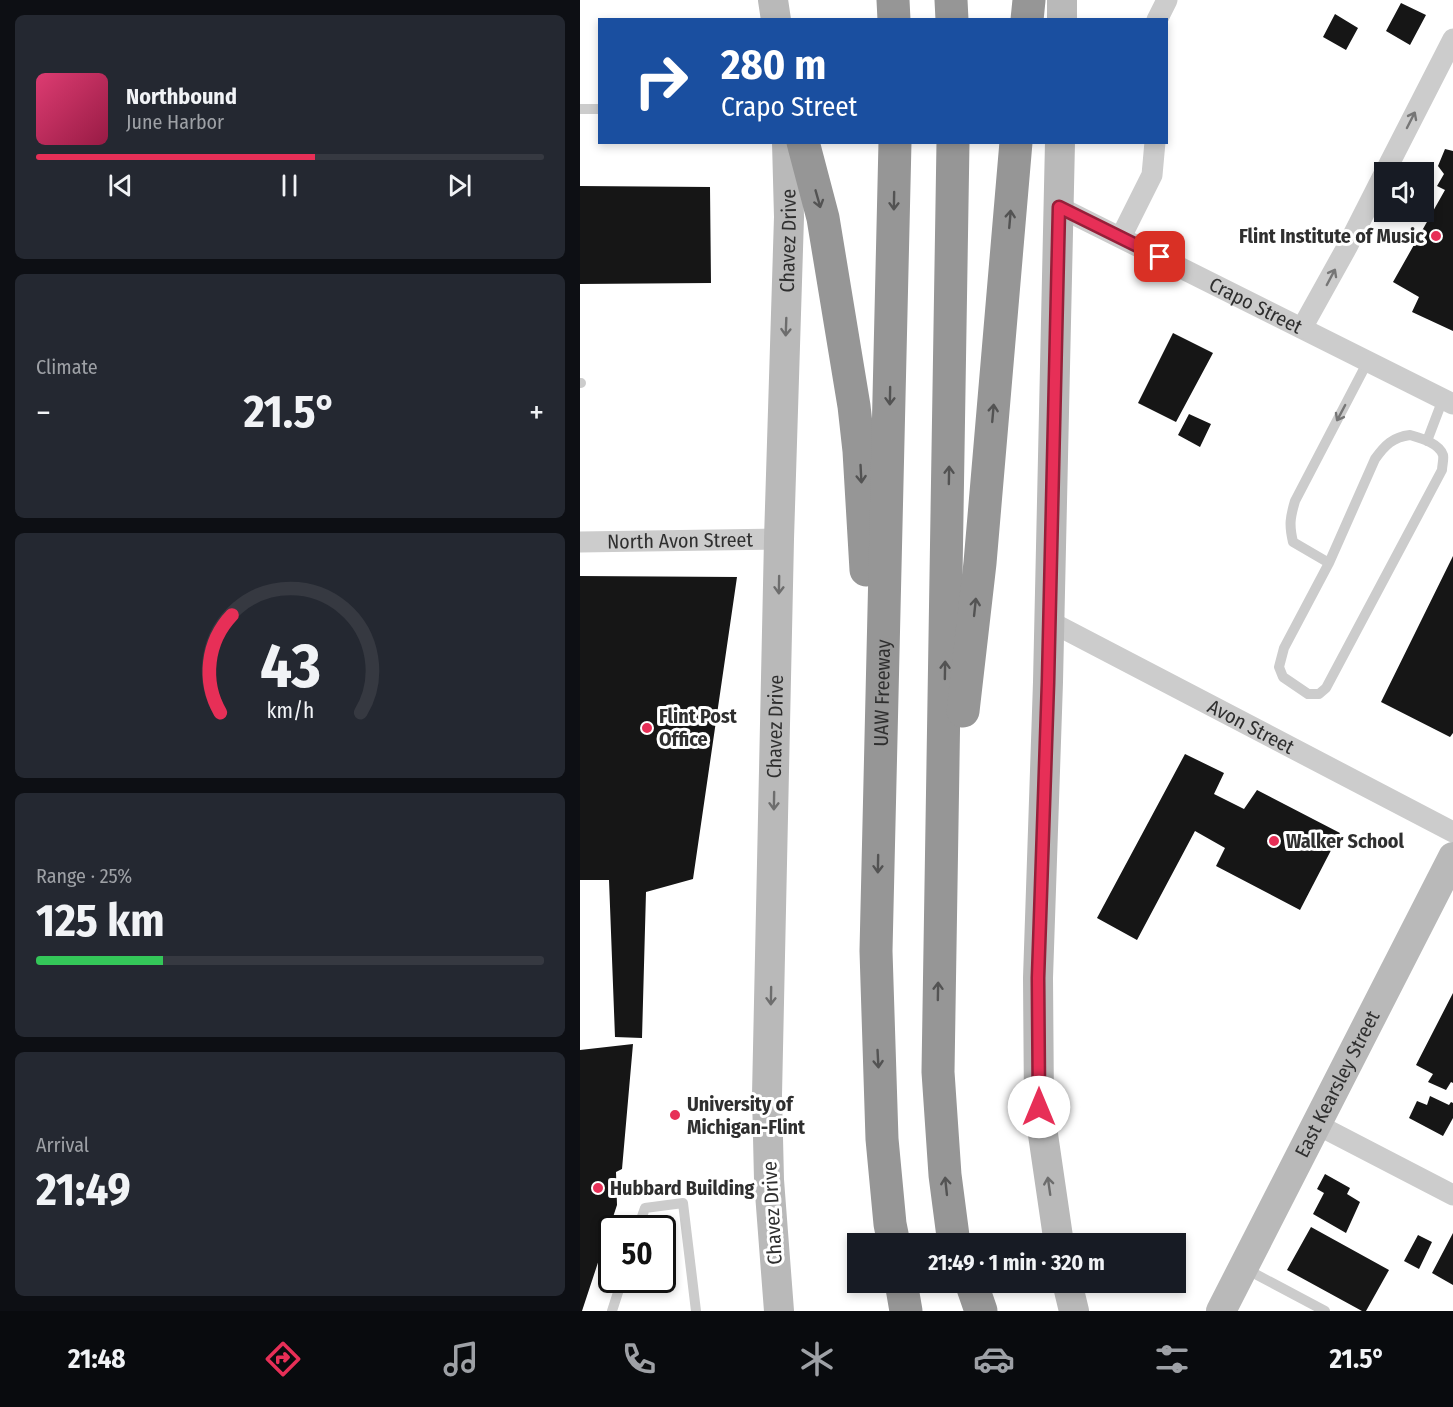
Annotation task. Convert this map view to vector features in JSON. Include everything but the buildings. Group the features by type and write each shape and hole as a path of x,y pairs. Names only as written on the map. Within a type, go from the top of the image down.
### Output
{"highway":[{"path":"893,0 894,18"},
{"path":"951,0 952,18"},
{"path":"1027,18 1029,0"},
{"path":"804,144 823,218 854,406 859,452 879,813"},
{"name":"UAW Freeway","path":"892,1233 882,1139 876,951 895,144"},
{"path":"954,144 938,1072 954,1233"},
{"path":"940,916 980,563 1016,144"},
{"path":"898,1293 900,1311"},
{"path":"903,1293 906,1311"},
{"path":"963,1293 966,1311"},
{"path":"975,1293 981,1311"}],"main road":[{"path":"773,0 776,18"},
{"path":"1062,0 1062,18"},
{"name":"Chavez Drive","path":"779,1311 769,1180 767,1095 789,217 787,144"},
{"path":"1057,1233 1039,1107 1038,978 1060,144"},
{"name":"East Kearsley Street","path":"1220,1311 1453,856"},
{"path":"1070,1293 1074,1311"}],"street":[{"path":"1158,18 1167,0"},
{"path":"1390,162 1453,39"},
{"path":"1121,237 1152,175 1155,144"},
{"path":"1302,328 1374,192"},
{"name":"Crapo Street","path":"1059,207 1448,402"},
{"name":"North Avon Street","path":"580,542 780,539"},
{"name":"Avon Street","path":"1049,621 1453,832"},
{"path":"1316,1124 1453,1195"}],"lane":[{"path":"580,109 598,109"},
{"path":"1329,563 1293,542 1289,527 1291,513 1295,501 1368,361"},
{"path":"1427,441 1448,402"},
{"path":"1410,435 1427,441 1438,448 1443,455 1442,470 1326,688 1319,694 1308,694 1283,677 1279,667 1284,648 1329,563 1375,459 1385,446 1400,436 1410,435"},
{"path":"643,1215 645,1208 683,1203 696,1311"},
{"path":"1243,1268 1325,1311"},
{"path":"612,1311 618,1293"}],"place":[{"name":"Flint Institute of Music","path":"1436,236"},
{"name":"Flint Post Office","path":"647,728"},
{"name":"Walker School","path":"1274,841"},
{"name":"University of Michigan-Flint","path":"675,1115"},
{"name":"Hubbard Building","path":"598,1188"}],"route":[{"path":"1039,1107 1038,978 1048,682 1059,207 1160,257"}]}
